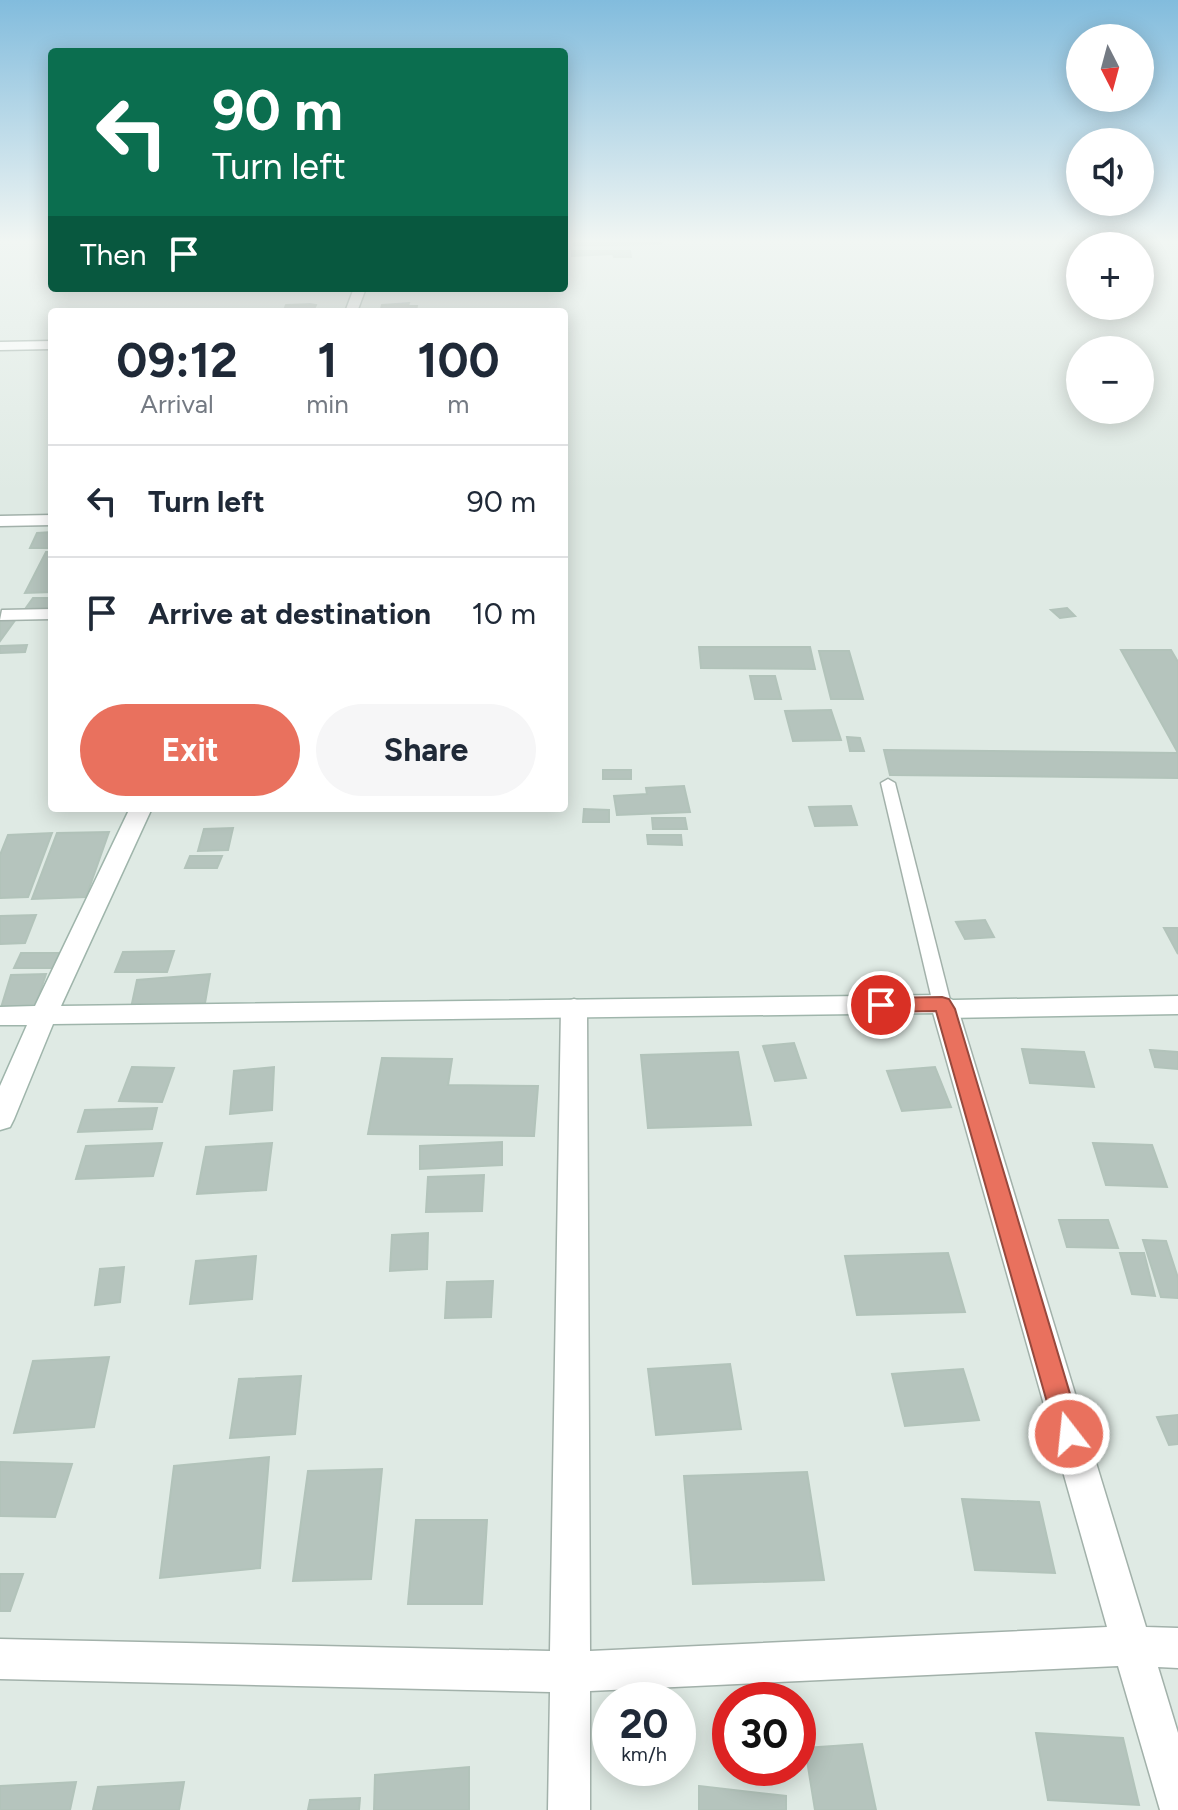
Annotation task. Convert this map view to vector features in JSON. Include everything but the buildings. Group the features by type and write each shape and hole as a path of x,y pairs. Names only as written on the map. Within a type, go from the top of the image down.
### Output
{"street":[{"path":"0,346 48,345"},
{"path":"0,521 48,520"},
{"path":"2,615 48,614"},
{"path":"0,1119 44,1015 139,812"},
{"path":"0,1016 574,1008 1178,1005"},
{"path":"944,1006 1178,1803"},
{"path":"569,1810 574,1008"},
{"path":"0,1659 572,1672 1131,1646 1178,1648"}],"lane":[{"path":"888,783 944,1006"}],"route":[{"path":"881,1005 942,1004 945,1009 1069,1434"}]}
